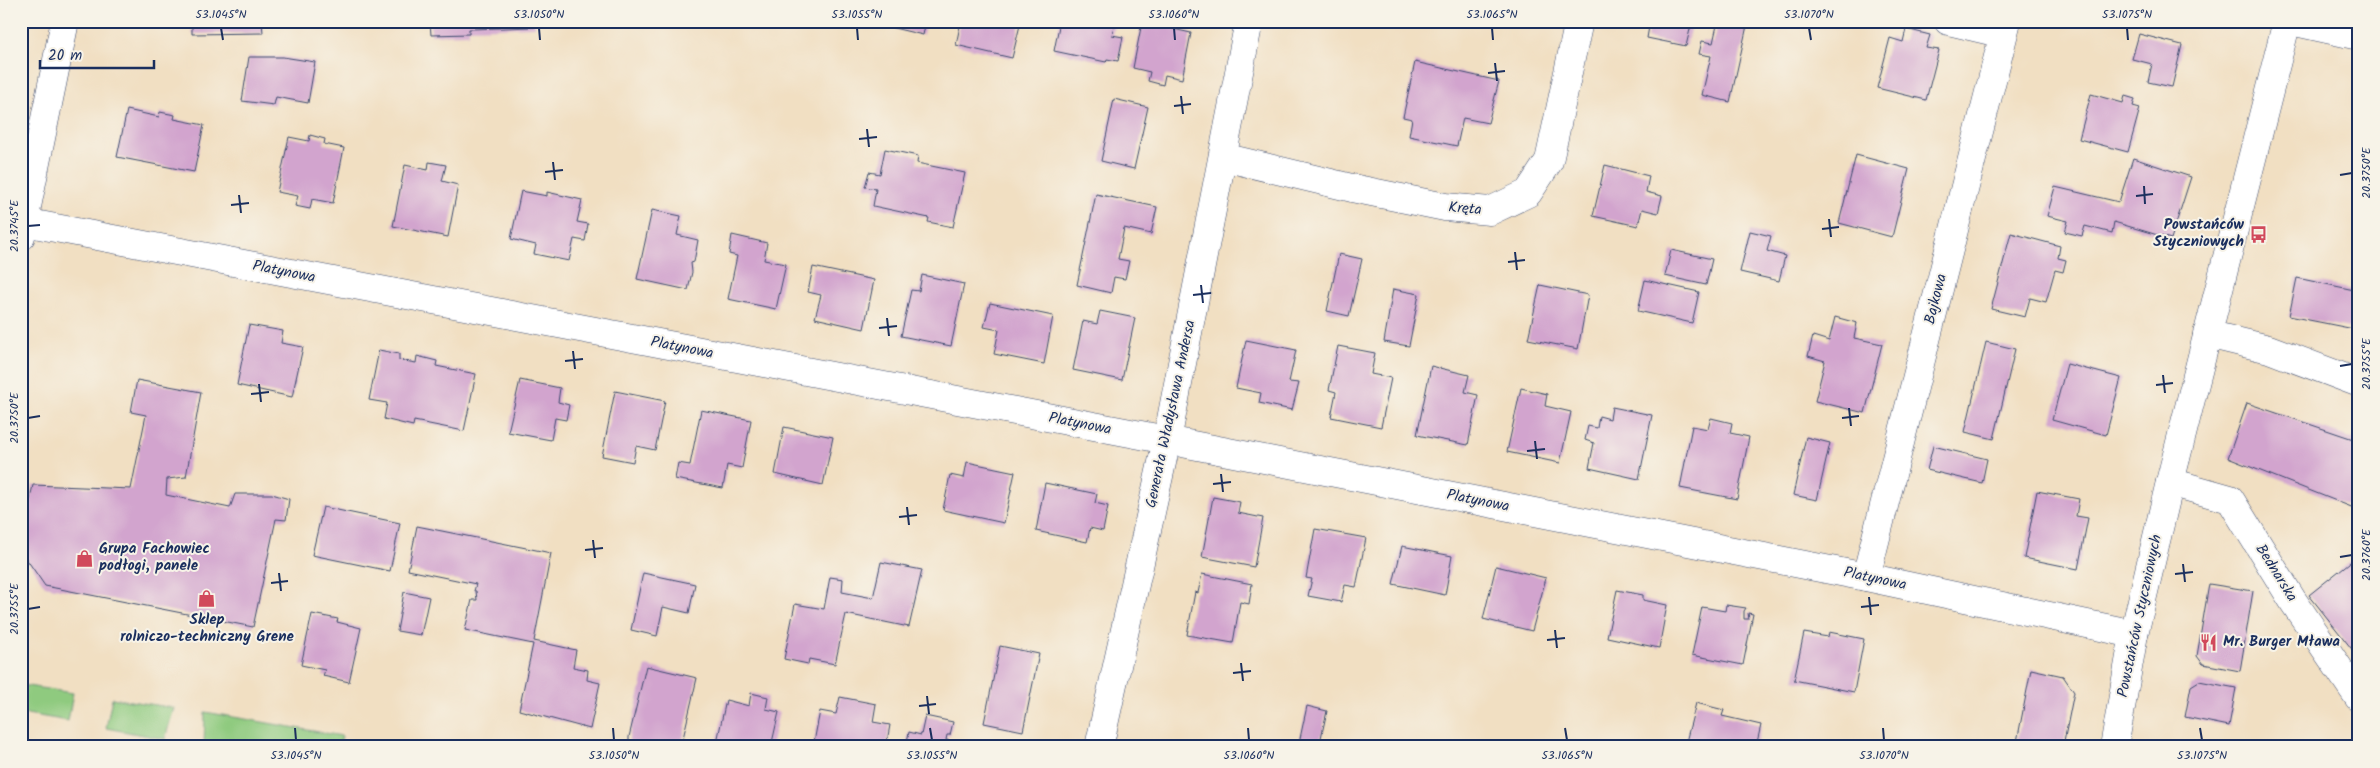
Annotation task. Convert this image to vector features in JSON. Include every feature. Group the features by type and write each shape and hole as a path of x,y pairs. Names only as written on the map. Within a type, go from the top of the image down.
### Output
{"street":[{"path":"23,229 65,21"},
{"name":"Generała Władysława Andersa","path":"1099,747 1167,440 1249,21"},
{"name":"Kręta","path":"1223,157 1426,204 1490,211 1528,193 1549,161 1579,21"},
{"path":"1948,21 2005,28"},
{"path":"2289,21 2359,36"},
{"name":"Powstańców Styczniowych","path":"2114,747 2134,634 2170,482 2289,21"},
{"name":"Bajkowa","path":"1866,577 2005,28"},
{"name":"Platynowa","path":"23,229 1167,440 1866,577 2134,634"},
{"path":"2207,334 2269,349 2359,383"},
{"name":"Bednarska","path":"2170,482 2230,499 2292,601 2359,698"}],"green space":[{"path":"21,685 73,693 68,721 21,713"},
{"path":"112,698 174,708 165,739 106,728"},
{"path":"205,712 342,736 339,747 204,747"}],"building":[{"path":"192,21 262,21 263,33 192,34"},
{"path":"430,21 535,21 535,27 469,29 469,34 431,35"},
{"path":"873,21 926,21 923,35 873,23"},
{"path":"961,21 1021,21 1012,58 956,45"},
{"path":"1060,21 1115,21 1112,35 1123,37 1118,61 1107,59 1106,62 1054,51"},
{"path":"1650,21 1692,21 1686,46 1647,38"},
{"path":"1718,21 1748,21 1730,102 1702,95 1711,56 1699,54 1702,41 1713,43"},
{"path":"1142,22 1191,33 1182,79 1165,75 1163,85 1148,81 1150,72 1133,68"},
{"path":"1906,29 1930,35 1926,48 1939,50 1926,100 1877,88 1890,38 1903,42"},
{"path":"2139,34 2182,45 2172,87 2148,82 2152,64 2132,59"},
{"path":"249,57 283,57 315,62 308,103 276,97 274,105 242,101"},
{"path":"1415,62 1499,81 1488,123 1463,118 1457,146 1409,136 1412,119 1403,117"},
{"path":"2091,94 2123,103 2125,96 2135,99 2133,106 2140,108 2128,152 2079,139"},
{"path":"1114,99 1148,107 1134,169 1101,161"},
{"path":"127,110 159,117 160,112 175,115 174,119 204,125 194,172 117,157"},
{"path":"310,135 325,139 324,144 344,148 333,203 312,199 310,209 295,206 298,196 277,192 289,137 309,141"},
{"path":"885,149 918,156 917,163 965,173 953,227 928,222 929,218 873,206 876,189 865,187 869,172 880,174"},
{"path":"1856,155 1909,169 1892,237 1839,223"},
{"path":"2133,158 2191,177 2171,239 2114,222 2112,233 2085,226 2082,236 2065,232 2068,221 2047,216 2055,187 2119,202"},
{"path":"429,162 446,165 442,181 458,185 448,237 393,226 405,165 428,170"},
{"path":"1605,165 1649,176 1646,192 1662,196 1658,213 1642,209 1638,226 1593,216"},
{"path":"521,191 547,196 547,192 582,200 577,222 588,224 585,241 574,239 569,261 534,254 536,245 511,239"},
{"path":"1096,194 1157,207 1151,234 1124,228 1118,259 1129,261 1125,279 1114,277 1111,293 1077,285"},
{"path":"652,210 681,216 677,235 698,240 694,262 691,263 692,272 688,290 637,279"},
{"path":"1750,231 1771,236 1767,251 1785,256 1779,281 1740,272"},
{"path":"2011,233 2060,246 2058,258 2066,260 2063,272 2055,270 2046,302 2030,298 2025,317 1991,309"},
{"path":"732,235 767,243 764,260 786,264 776,309 728,299 737,256 729,254"},
{"path":"1671,250 1712,259 1706,285 1665,276"},
{"path":"1339,254 1362,259 1349,316 1327,311"},
{"path":"813,267 874,280 864,329 815,318 821,295 808,292"},
{"path":"922,275 964,284 951,346 901,336 911,290 919,291"},
{"path":"2297,278 2359,291 2359,330 2289,316"},
{"path":"1645,280 1699,292 1692,323 1638,311"},
{"path":"1540,285 1588,295 1578,349 1528,339"},
{"path":"1393,289 1419,294 1409,346 1384,342"},
{"path":"990,303 1053,316 1044,364 994,354 999,330 984,327"},
{"path":"1100,311 1135,318 1122,380 1073,370 1083,321 1097,324"},
{"path":"1835,317 1857,323 1854,338 1882,344 1865,413 1815,401 1825,361 1808,356 1813,336 1829,341"},
{"path":"249,325 283,331 281,343 303,347 292,397 237,385"},
{"path":"1246,340 1296,350 1289,382 1299,383 1292,410 1259,403 1261,393 1236,388"},
{"path":"1986,342 2015,349 1994,439 1965,432"},
{"path":"1338,346 1375,353 1371,374 1391,378 1381,427 1331,417 1336,392 1329,390"},
{"path":"379,350 399,354 399,360 416,363 417,356 437,361 436,366 476,374 464,431 414,421 413,426 384,419 387,403 369,400"},
{"path":"2067,364 2121,378 2106,435 2052,420"},
{"path":"1431,366 1469,375 1465,392 1478,395 1468,445 1417,435"},
{"path":"137,380 201,392 186,477 167,479 166,495 230,508 235,494 272,494 289,499 286,520 276,519 253,627 45,586 21,551 21,540 33,485 131,489 146,415 131,412"},
{"path":"520,380 560,388 558,402 569,405 566,420 555,418 551,440 508,432"},
{"path":"1521,388 1547,394 1545,406 1571,412 1560,463 1507,452"},
{"path":"615,391 665,401 655,450 636,446 633,462 602,456"},
{"path":"2247,403 2359,441 2359,510 2228,458"},
{"path":"1612,407 1652,415 1639,479 1589,468 1594,443 1585,440 1588,426 1597,428 1599,416 1610,419"},
{"path":"701,410 751,420 742,468 727,465 723,488 675,479 678,463 690,465"},
{"path":"1711,418 1732,423 1730,433 1749,437 1737,499 1680,488 1692,426 1708,429"},
{"path":"784,427 833,437 823,485 775,474"},
{"path":"1806,437 1830,443 1817,500 1793,495"},
{"path":"1933,446 1987,459 1982,483 1927,470"},
{"path":"967,462 1015,472 1004,523 943,510 950,475 964,478"},
{"path":"1045,483 1097,494 1095,503 1108,506 1103,531 1090,528 1087,542 1036,531"},
{"path":"2037,491 2079,499 2076,516 2088,518 2078,569 2024,558"},
{"path":"1213,497 1240,502 1238,513 1263,518 1254,567 1202,557"},
{"path":"323,507 400,523 390,571 312,555"},
{"path":"417,526 551,553 534,641 576,650 573,667 588,670 587,680 600,683 590,729 519,710 533,644 465,630 472,600 477,600 476,591 474,591 476,584 408,570"},
{"path":"1315,529 1366,538 1356,587 1345,585 1341,602 1308,596 1312,579 1306,578"},
{"path":"1402,546 1452,556 1445,595 1393,584"},
{"path":"2359,555 2359,658 2309,595"},
{"path":"881,562 922,570 909,627 846,614 835,664 809,659 808,664 784,659 795,604 824,609 830,577 843,579 842,592 873,598"},
{"path":"1496,566 1546,578 1532,631 1483,619"},
{"path":"643,573 695,584 689,613 663,607 657,636 631,630"},
{"path":"1202,574 1252,584 1249,604 1240,602 1233,643 1187,635 1195,592 1198,593"},
{"path":"2209,584 2253,591 2240,671 2203,664 2197,656"},
{"path":"1617,590 1643,595 1643,600 1667,605 1659,648 1607,637"},
{"path":"404,592 429,597 421,635 397,631"},
{"path":"1726,605 1746,608 1744,619 1749,619 1748,613 1753,614 1743,665 1692,655 1702,607 1725,611"},
{"path":"312,614 338,619 337,622 361,628 349,682 323,676 325,670 301,665"},
{"path":"1829,632 1864,639 1854,692 1794,680 1804,633 1828,637"},
{"path":"1000,646 1039,654 1023,731 984,723"},
{"path":"646,666 697,678 681,747 656,743 655,747 629,747 629,737"},
{"path":"2031,669 2063,676 2074,692 2063,747 2016,747"},
{"path":"2199,681 2236,688 2229,726 2185,717 2191,686"},
{"path":"751,693 768,697 766,709 779,712 771,747 716,747 726,700 749,706"},
{"path":"840,697 876,704 873,722 890,725 886,747 813,747 820,711 836,714"},
{"path":"1696,703 1724,710 1722,716 1761,725 1756,747 1696,747 1697,744 1686,742"},
{"path":"1307,706 1327,711 1319,747 1299,743"},
{"path":"925,716 953,722 950,735 947,735 946,740 960,743 960,747 906,747 909,732 921,735"}],"place":[{"name":"Powstańców Styczniowych","path":"2258,234"},
{"name":"Grupa Fachowiec podłogi, panele","path":"85,558"},
{"name":"Sklep rolniczo-techniczny Grene","path":"207,599"},
{"name":"Mr. Burger Mława","path":"2209,642"}]}
